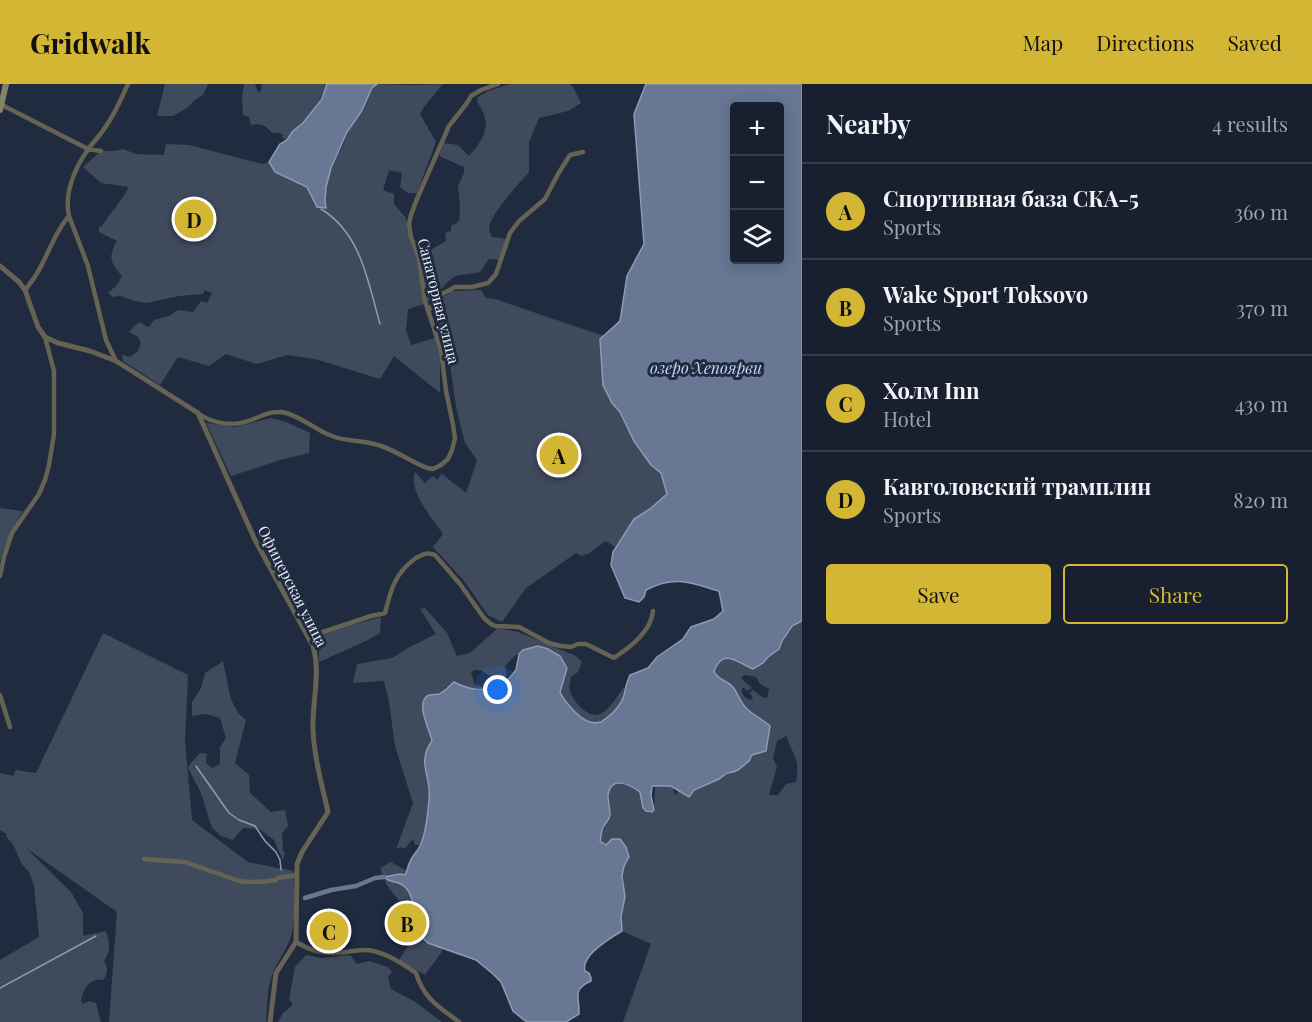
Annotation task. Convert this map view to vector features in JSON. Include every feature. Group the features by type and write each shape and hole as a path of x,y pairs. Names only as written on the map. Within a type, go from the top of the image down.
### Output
{"main road":[{"path":"1,108 6,84"}],"street":[{"path":"116,361 106,340 88,266 66,205 75,172 88,149 105,128 128,84"},
{"name":"Санаторная улица","path":"45,337 116,361 207,419 229,424 240,423 272,412 283,412 334,437 382,446 427,468 433,469 441,465 448,459 452,450 453,425 441,350 428,311 419,258 411,237 411,215 448,126 471,96 498,84"},
{"path":"1,108 88,149 101,151"},
{"path":"428,311 442,294 455,287 472,287 488,283 496,274 510,233 519,221 545,199 570,155 583,152"},
{"path":"25,290 36,275 55,236 69,216"},
{"path":"0,266 25,290 38,327 45,337 54,371 54,434 49,465 39,494 12,533 0,576"},
{"name":"Офицерская улица","path":"198,413 255,540 314,646 316,656 313,731 328,812 302,852 297,864 296,942"},
{"path":"308,637 385,613 398,576 404,568 423,554 429,553 435,555 491,624 519,627 549,643 571,647 586,644 614,658 642,635 651,622 653,610"},
{"path":"0,695 10,727"},
{"path":"144,859 184,862 249,883 276,880 287,876 297,878"},
{"path":"270,1022 276,973 296,942 309,950 320,953 365,950 378,952 416,973 426,995 459,1022"}],"shaded area":[{"path":"165,84 208,84 203,95 187,108 173,116 157,116"},
{"path":"244,84 255,84 258,92 261,91 262,84 327,84 315,109 287,140 282,138 283,135 272,133 263,125 251,125 249,117 243,115"},
{"path":"377,84 443,84 420,114 436,142 417,193 408,193 400,187 402,173 389,170 383,190 394,194 394,204 406,218 411,243 417,252 425,304 408,309 406,330 411,345 435,338 440,350 440,393 394,356 380,379 315,359 287,355 257,364 226,354 209,366 178,357 160,385 123,361 122,355 130,357 138,351 141,343 138,337 129,332 134,326 141,322 149,327 154,320 169,316 178,310 193,312 201,301 207,303 212,293 205,290 203,294 179,296 147,303 120,296 113,297 108,293 117,285 122,276 115,267 111,255 117,241 99,232 99,227 129,187 101,183 83,167 101,151 123,149 136,154 164,155 166,144 189,145 262,164 269,162 275,172 307,187 317,207 326,208 327,183 332,168 349,129"},
{"path":"510,84 570,84 581,103 568,111 539,118 529,142 529,172 499,207 489,228 492,237 507,239 501,260 489,259 480,272 456,276 427,302 421,260 427,252 446,241 445,233 451,231 451,226 459,221 458,186 464,173 464,167 439,156 444,143 458,145 469,156 483,137 486,124 477,102 478,97"},
{"path":"481,290 486,298 495,299 604,336 601,339 612,403 620,412 634,441 651,465 661,472 667,495 634,519 615,547 606,541 588,554 581,556 576,553 526,588 502,622 488,615 464,581 433,547 443,534 422,504 414,479 415,472 425,483 433,476 437,480 442,474 466,493 477,460 465,443 456,407 447,343 436,318 439,300 452,291"},
{"path":"271,418 310,433 309,453 231,476 206,423 235,427"},
{"path":"0,508 23,511 8,539 0,561"},
{"path":"425,608 447,633 457,656 470,653 498,628 518,632 576,656 582,662 578,672 571,677 570,691 578,705 587,712 597,715 602,713 624,687 624,693 617,707 601,723 587,721 571,708 560,692 567,668 562,660 552,651 537,647 516,655 505,667 507,675 502,679 475,670 471,672 475,686 483,687 472,689 454,682 442,692 428,695 424,719 432,741 427,748 425,767 430,786 425,829 421,845 415,845 413,839 404,849 402,847 396,849 413,803 395,746 384,681 353,683 357,664 392,658 436,634 420,609"},
{"path":"381,617 380,633 319,662 319,650 314,638"},
{"path":"802,621 802,1022 623,1022 651,944 622,931 621,916 625,897 624,866 606,845 600,842 610,814 609,792 614,784 628,785 640,792 643,808 650,813 654,810 655,787 671,786 674,788 675,795 678,790 689,798 694,790 733,772 749,761 752,755 766,751 770,726 742,704 733,686 714,671 722,660 726,659 754,668 778,650 788,632","holes":["745,675 756,677 760,684 769,689 767,698 753,690 749,693 753,700 744,697 742,688 747,691 752,688 741,678","786,736 797,762 796,782 786,784 778,795 769,795 777,767 773,758 777,741"]},
{"path":"103,633 188,675 185,741 192,820 248,862 293,871 292,933 270,980 266,1022 109,1022 117,912 26,848 71,892 83,913 83,936 106,931 109,947 104,961 107,969 106,975 103,980 91,982 88,985 81,1001 83,1004 89,1001 96,1003 101,1022 0,1022 0,960 39,937 34,885 29,872 21,863 14,846 6,836 7,834 0,830 0,773 13,776 16,770 36,773"},
{"path":"223,661 231,700 239,714 246,720 235,763 249,775 250,793 271,812 285,810 288,826 282,833 285,853 283,860 274,840 259,829 243,828 233,840 221,836 212,828 201,793 188,768 200,753 207,754 206,763 212,768 220,764 220,747 226,738 220,718 206,714 192,716 192,702 201,688 205,673"},
{"path":"391,862 407,871 405,875 388,881 407,890 415,908 412,913 419,930 426,939 442,948 441,953 425,975 399,960 413,938 408,930 403,906 386,884 380,868"},
{"path":"306,955 321,958 350,955 357,964 369,961 388,967 392,972 388,977 391,989 414,1001 442,1022 278,1022 283,1013 293,1005 289,999 295,967"}],"water":[{"path":"327,84 377,84 372,88 361,112 347,132 331,168 326,187 326,208 317,207 307,187 275,172 269,162 280,144 303,123 322,99"},
{"name":"озеро Хепоярви","path":"646,84 802,84 802,621 792,626 779,649 753,669 726,658 718,664 714,671 717,676 733,687 746,708 770,726 766,751 752,755 749,761 738,770 727,773 694,790 689,797 671,786 652,786 651,796 654,810 652,812 643,808 640,792 626,784 612,785 608,796 610,815 603,827 600,841 606,845 612,839 620,839 629,857 622,876 625,897 621,916 622,931 597,948 587,959 585,971 589,973 591,981 579,991 579,1014 566,1022 528,1022 513,1011 501,982 476,960 428,943 420,935 412,912 415,908 408,890 384,877 405,875 423,836 429,791 425,756 432,741 424,716 423,704 429,695 440,693 454,682 478,689 502,687 516,670 519,654 523,650 538,646 560,656 567,668 560,692 567,704 587,721 601,722 620,703 630,675 648,668 657,657 683,639 691,627 714,619 723,611 719,591 683,582 656,585 646,590 639,602 625,598 611,565 613,552 634,519 667,494 661,473 651,465 634,441 603,385 600,339 620,321 627,276 644,244 634,114"}],"waterway":[{"path":"321,209 335,219 354,245 367,275 380,324"},
{"path":"196,766 229,813 255,826 276,852 281,870"},
{"path":"305,898 384,877"},
{"path":"0,988 96,936"}],"place":[{"name":"Кавголовский трамплин","path":"194,219"},
{"name":"Спортивная база СКА-5","path":"559,455"},
{"name":"Wake Sport Toksovo","path":"407,923"},
{"name":"Холм Inn","path":"329,931"}]}
